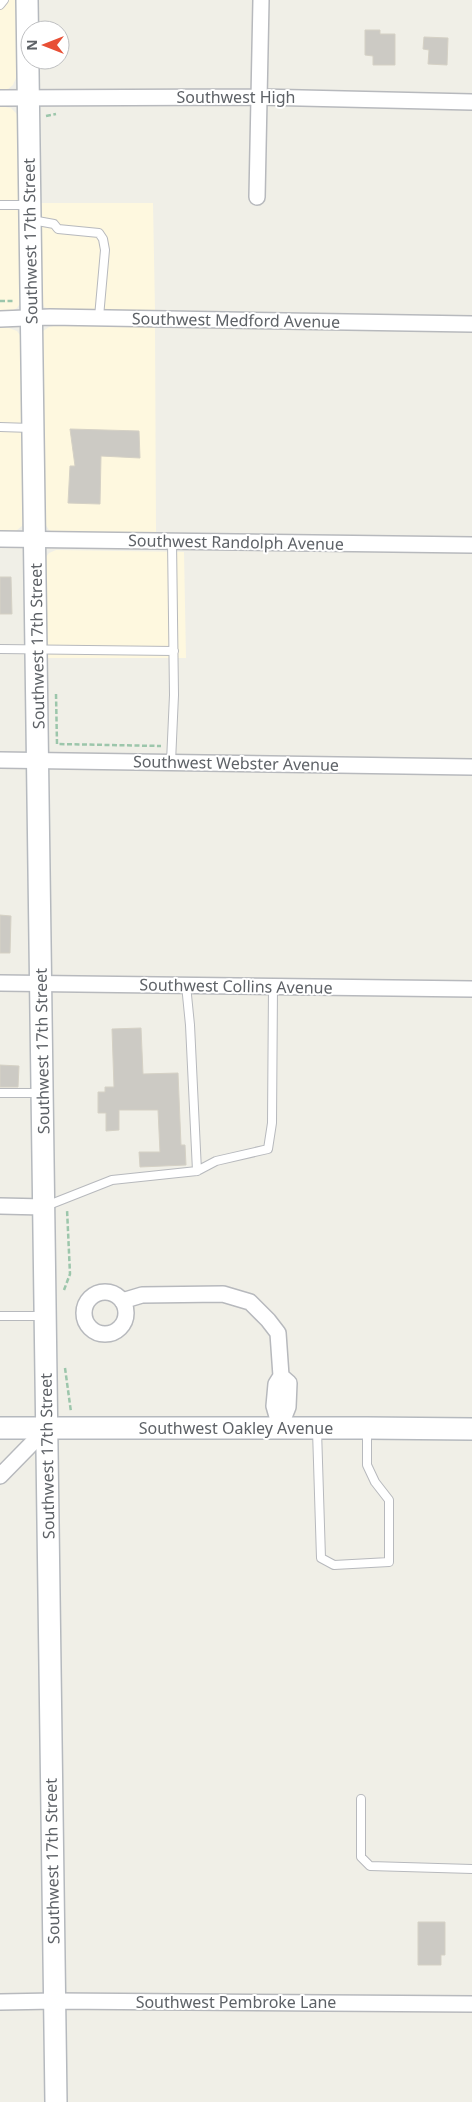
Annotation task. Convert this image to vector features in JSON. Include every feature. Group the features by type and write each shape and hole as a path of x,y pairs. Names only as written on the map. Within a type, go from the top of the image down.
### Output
{"main road":[{"name":"Southwest 17th Street","path":"27,0 56,2102"},
{"name":"Southwest Oakley Avenue","path":"0,1428 280,1427 472,1429"}],"street":[{"path":"257,197 261,0"},
{"name":"Southwest High","path":"0,98 259,97 472,102"},
{"name":"Southwest Medford Avenue","path":"0,319 99,317 472,324"},
{"name":"Southwest Randolph Avenue","path":"0,539 472,545"},
{"name":"Southwest Webster Avenue","path":"0,760 472,767"},
{"name":"Southwest Collins Avenue","path":"0,983 472,989"},
{"path":"0,1206 44,1206"},
{"path":"122,1301 142,1295 223,1294 250,1302 278,1333 281,1376 289,1383 288,1407 280,1427"},
{"path":"0,1476 47,1428"},
{"name":"Southwest Pembroke Lane","path":"0,2002 472,2004"}],"lane":[{"path":"0,5 4,0"},
{"path":"0,205 29,212 54,224 58,229 99,233 103,239 105,250 99,317"},
{"path":"0,428 34,428"},
{"path":"171,762 174,651 172,541"},
{"path":"0,649 174,651"},
{"path":"186,985 190,1025 197,1171"},
{"path":"44,1206 112,1180 197,1171 216,1161 268,1149 272,1123 273,986"},
{"path":"0,1093 42,1094"},
{"path":"0,1316 44,1316"},
{"path":"317,1428 321,1558 334,1565 388,1562 389,1500 375,1482 367,1465 367,1428"},
{"path":"361,1799 361,1857 370,1866 472,1869"}],"path":[{"path":"57,744 171,746"}],"shaded area":[{"path":"0,0 16,0 16,78 13,85 7,90 0,90"},
{"path":"0,106 11,108 17,114 21,302 12,311 0,311"},
{"path":"39,203 153,203 155,310 51,310 44,307 42,300"},
{"path":"58,325 155,327 156,534 55,533 49,530 45,524 43,514 40,337 43,331 49,327"},
{"path":"0,327 17,331 22,338 24,519 22,526 16,531 0,531"},
{"path":"56,550 184,552 186,658 46,658 45,558 49,553"}],"building":[{"path":"365,30 380,30 380,34 395,34 395,65 373,65 373,56 365,55"},
{"path":"424,37 448,38 447,65 428,64 429,50 423,49"},
{"path":"70,429 139,431 140,458 101,456 100,504 68,503 70,466 75,466"},
{"path":"0,577 11,577 12,614 0,614"},
{"path":"0,915 11,916 10,953 0,953"},
{"path":"141,1028 143,1074 178,1073 181,1145 185,1145 186,1165 140,1167 139,1152 160,1152 158,1110 119,1110 119,1130 106,1131 106,1113 98,1113 98,1092 105,1092 105,1087 114,1087 112,1029"},
{"path":"0,1065 19,1066 18,1087 0,1087"},
{"path":"418,1922 445,1922 445,1955 441,1955 441,1965 418,1965"}]}
